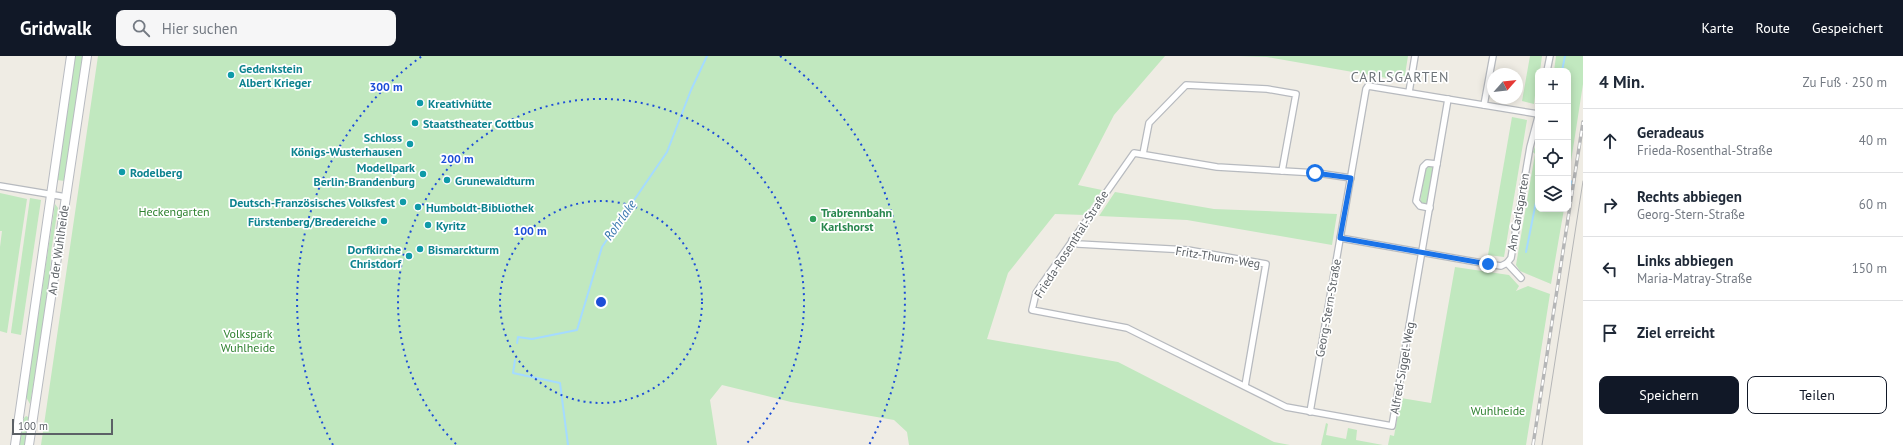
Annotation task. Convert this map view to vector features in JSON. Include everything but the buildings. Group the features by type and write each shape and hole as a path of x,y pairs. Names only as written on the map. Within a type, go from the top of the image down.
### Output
{"main road":[{"name":"An der Wuhlheide","path":"15,445 71,56"},
{"name":"An der Wuhlheide","path":"29,445 87,56"}],"street":[{"path":"1415,56 1409,92 1535,114"},
{"path":"1484,105 1493,56"},
{"path":"1548,68 1550,56"},
{"path":"1282,171 1296,94 1267,89 1186,85 1149,123 1144,154 1217,167 1282,171 1317,173 1351,178"},
{"name":"Georg-Stern-Straße","path":"1310,412 1366,89 1368,86 1409,92"},
{"path":"1422,252 1448,99"},
{"name":"Am Carlsgarten","path":"1521,278 1507,263 1511,258 1530,148 1535,129"},
{"name":"Frieda-Rosenthal-Straße","path":"1144,154 1137,153 1132,155 1036,293 1032,310 1127,328 1245,386 1286,408 1310,412"},
{"path":"1430,208 1420,206 1416,201 1423,166 1427,163 1437,164"},
{"path":"0,186 66,197"},
{"path":"1340,238 1501,266 1507,263"},
{"name":"Fritz-Thurm-Weg","path":"1072,240 1078,244 1188,250 1266,264 1245,386"},
{"name":"Alfred-Siggel-Weg","path":"1310,412 1392,426 1422,252"}],"green space":[{"path":"75,56 83,56 65,181 57,180"},
{"path":"98,56 1165,56 1114,115 1078,185 1102,190 1085,215 1055,214 1008,273 987,339 1118,362 1274,442 1290,445 909,445 907,432 894,420 791,402 722,385 710,400 717,445 41,445"},
{"path":"1239,56 1408,56 1404,81 1267,57"},
{"path":"1530,56 1542,56 1540,68 1535,68 1534,104 1523,101"},
{"path":"1556,56 1583,56 1583,84 1571,162 1571,68 1554,68"},
{"path":"1512,117 1527,120 1504,257 1488,255"},
{"path":"1535,154 1535,212 1563,212 1551,284 1520,271 1516,265"},
{"path":"1426,165 1433,167 1427,204 1420,203"},
{"path":"1115,192 1214,209 1337,214 1332,245 1187,220 1099,216"},
{"path":"0,193 27,199 7,333 0,331 0,247 2,231 0,231"},
{"path":"30,198 41,200 21,335 11,332"},
{"path":"55,204 58,208 51,252 50,284 30,404 26,397"},
{"name":"Wuhlheide","path":"1455,267 1509,275 1519,286 1516,291 1528,286 1550,294 1526,445 1388,445 1390,435 1394,436 1401,398 1431,403"},
{"path":"26,416 30,418 26,445 19,445 22,420"},
{"path":"1326,423 1328,424 1326,435 1346,439 1348,428 1357,430 1356,440 1383,445 1321,445"}],"waterway":[{"name":"Rohrlake","path":"517,343 518,337 532,339 577,330 602,247 667,152 691,90 707,56"},
{"path":"1563,68 1565,56"},
{"path":"1526,252 1535,207"},
{"name":"Rohrlake","path":"515,360 513,373 560,383 568,445"}],"tram line":[{"path":"1542,445 1583,181"}],"railway":[{"path":"1533,445 1583,122"}],"place":[{"name":"Gedenkstein Albert Krieger","path":"231,75"},
{"name":"Kreativhütte","path":"420,103"},
{"name":"Staatstheater Cottbus","path":"415,123"},
{"name":"Schloss Königs-Wusterhausen","path":"410,144"},
{"name":"Rodelberg","path":"122,172"},
{"name":"Modellpark Berlin-Brandenburg","path":"423,174"},
{"name":"Grunewaldturm","path":"447,180"},
{"name":"Deutsch-Französisches Volksfest","path":"403,202"},
{"name":"Humboldt-Bibliothek","path":"418,207"},
{"name":"Trabrennbahn Karlshorst","path":"813,219"},
{"name":"Fürstenberg/Bredereiche","path":"384,221"},
{"name":"Kyritz","path":"428,225"},
{"name":"Bismarckturm","path":"420,249"},
{"name":"Dorfkirche Christdorf","path":"409,256"}],"district":[{"name":"CARLSGARTEN","path":"1400,77"}],"route":[{"path":"1315,173 1351,178 1340,238 1488,264"}],"park label":[{"name":"Heckengarten","path":"174,211"},
{"name":"Volkspark Wuhlheide","path":"248,340"}]}
